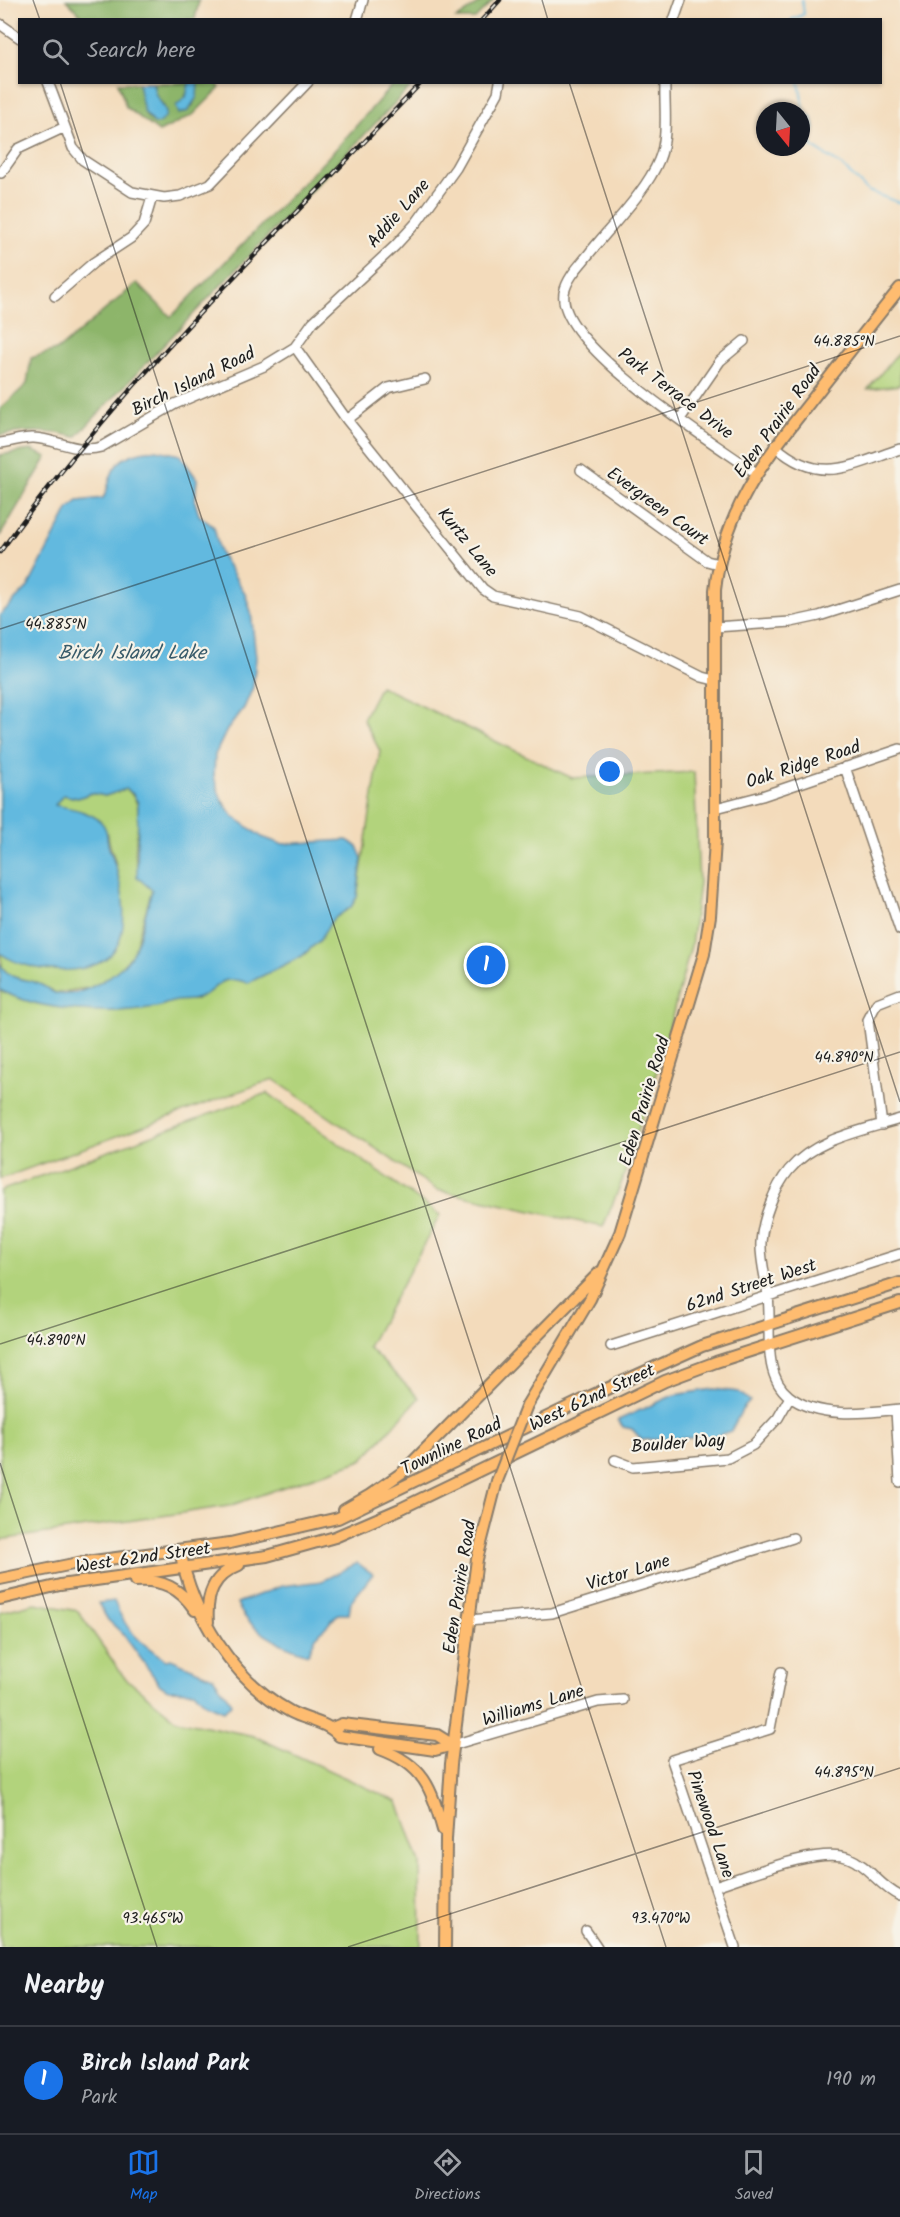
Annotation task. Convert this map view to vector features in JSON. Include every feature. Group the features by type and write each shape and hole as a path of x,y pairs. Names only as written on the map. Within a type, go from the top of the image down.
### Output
{"main road":[{"name":"Eden Prairie Road","path":"445,1947 446,1839 453,1745 477,1559 497,1481 527,1405 590,1299 606,1266 629,1207 704,954 711,916 716,808 714,680 718,564 735,512 756,473 900,288"},
{"path":"307,1526 370,1495 403,1472 606,1266"},
{"name":"Townline Road","path":"0,1579 78,1563 268,1536 338,1518 362,1509 646,1370 702,1346 900,1283"},
{"name":"West 62nd Street","path":"38,1589 184,1569 302,1548 368,1524 650,1387 771,1343 900,1303"},
{"path":"180,1550 184,1569 208,1628"},
{"path":"208,1628 208,1600 216,1580 231,1569 267,1556"},
{"path":"0,1599 38,1589 44,1593 136,1581 159,1582 185,1596 230,1661 272,1700 291,1712 332,1728 339,1736 357,1740 435,1750 453,1745"},
{"path":"332,1728 342,1724 437,1735 453,1745"},
{"path":"357,1740 399,1756 420,1772 432,1792 446,1839"}],"street":[{"path":"358,18 363,0"},
{"path":"675,18 681,0"},
{"path":"0,24 18,37"},
{"path":"49,84 73,148 96,170 132,192 152,197 180,196 210,184 307,84"},
{"name":"Addie Lane","path":"295,347 313,322 395,246 423,213 456,168 498,93 500,84"},
{"name":"Park Terrace Drive","path":"665,84 664,143 655,170 572,275 564,294 569,315 594,350 623,378 756,473"},
{"path":"1,173 18,149 65,128"},
{"path":"55,296 93,263 131,238 144,224 152,197"},
{"path":"680,419 720,361 744,341"},
{"name":"Kurtz Lane","path":"295,347 347,420 483,589 493,596 581,616 702,677 714,680"},
{"name":"Birch Island Road","path":"0,443 33,438 92,450 175,404 264,366 295,347"},
{"path":"347,420 388,388 409,381 425,379"},
{"path":"775,446 792,460 819,470 846,467 900,449"},
{"name":"Evergreen Court","path":"581,470 707,561 718,564"},
{"path":"715,627 763,625 801,620 900,590"},
{"name":"Oak Ridge Road","path":"716,808 762,796 900,749"},
{"path":"845,767 899,925"},
{"path":"882,1125 868,1020 877,1004 900,994"},
{"path":"900,1119 819,1146 803,1157 778,1186 761,1242 768,1297 770,1354 778,1385 790,1397 838,1412 898,1409 900,1482"},
{"name":"62nd Street West","path":"612,1346 900,1254"},
{"name":"Boulder Way","path":"615,1460 633,1467 728,1458 753,1445 778,1419 790,1397"},
{"name":"Victor Lane","path":"469,1620 552,1613 793,1538"},
{"name":"Pinewood Lane","path":"735,1947 672,1760 770,1729 781,1672"},
{"name":"Williams Lane","path":"453,1745 598,1702 623,1700"},
{"path":"715,1886 811,1856 837,1855 860,1864 888,1890 900,1896"},
{"path":"586,1931 597,1947"}],"green space":[{"path":"66,0 199,0 195,18 84,18"},
{"path":"484,0 494,0 476,18 457,18"},
{"path":"118,84 138,84 146,116 155,124 165,108 155,94 153,84 189,84 189,90 181,103 183,113 193,105 198,84 218,84 220,88 193,115 159,132 126,107"},
{"path":"393,84 413,84 76,437 38,432 0,435 0,409 27,384 31,358 59,349 137,283 171,317 334,151"},
{"path":"900,350 900,385 868,389"},
{"path":"31,450 47,457 0,536 0,455"},
{"path":"380,686 572,778 694,772 699,883 691,946 661,1058 622,1181 603,1227 437,1190 273,1079 0,1179 0,990 6,993 155,1007 178,1000 195,1000 214,985 232,978 248,983 302,956 320,940 332,920 351,907 357,897 380,751 363,719"},
{"path":"126,789 137,803 135,852 137,865 152,890 133,954 118,971 94,987 56,993 37,983 20,981 3,971 0,953 34,966 64,970 92,963 106,954 116,943 121,930 122,898 108,834 90,815 54,805 63,795 78,798 91,793 105,796"},
{"path":"267,1093 440,1215 368,1347 419,1398 362,1460 229,1506 0,1540 0,1191"},
{"path":"35,1603 78,1611 124,1677 177,1720 254,1736 398,1802 420,1863 421,1947 0,1947 0,1612"}],"water":[{"path":"138,84 153,84 155,94 166,111 164,118 155,124 144,112"},
{"path":"189,84 198,84 197,97 188,111 179,114 176,106 186,97"},
{"name":"Birch Island Lake","path":"157,450 180,455 197,479 195,502 199,515 214,527 220,553 245,593 251,612 256,658 253,687 244,708 227,730 215,755 214,777 221,799 233,816 262,837 281,844 347,840 357,846 362,858 357,897 351,907 332,920 320,940 302,956 248,983 237,980 223,981 203,996 195,999 117,1011 76,1010 35,1003 0,990 0,964 8,974 39,984 55,993 65,994 88,989 110,976 128,960 136,945 152,890 137,877 138,803 133,794 126,789 105,796 91,793 78,798 63,795 55,805 91,815 105,828 122,894 123,919 119,942 110,955 98,964 82,969 46,969 28,966 0,953 0,615 28,587 69,508 78,501 103,498 114,469 123,459 136,453"},
{"path":"714,1389 739,1392 750,1401 742,1410 731,1431 713,1437 642,1440 632,1429 623,1427 618,1420 674,1395"},
{"path":"357,1563 373,1574 351,1602 349,1614 338,1614 316,1637 308,1654 266,1636 249,1621 237,1603 282,1586 322,1581"},
{"path":"114,1601 123,1620 141,1641 166,1660 171,1659 213,1677 232,1703 224,1711 205,1703 194,1691 168,1690 160,1685 123,1634 108,1620 98,1603"}],"waterway":[{"path":"795,18 804,14 802,0"},
{"path":"799,84 804,112 812,119 814,128 810,138 813,147 841,165 868,191 900,203"}],"railway":[{"path":"484,18 500,0"},
{"path":"0,552 97,428 149,368 257,252 420,84"}],"place":[{"name":"Birch Island Park","path":"486,965"}]}
